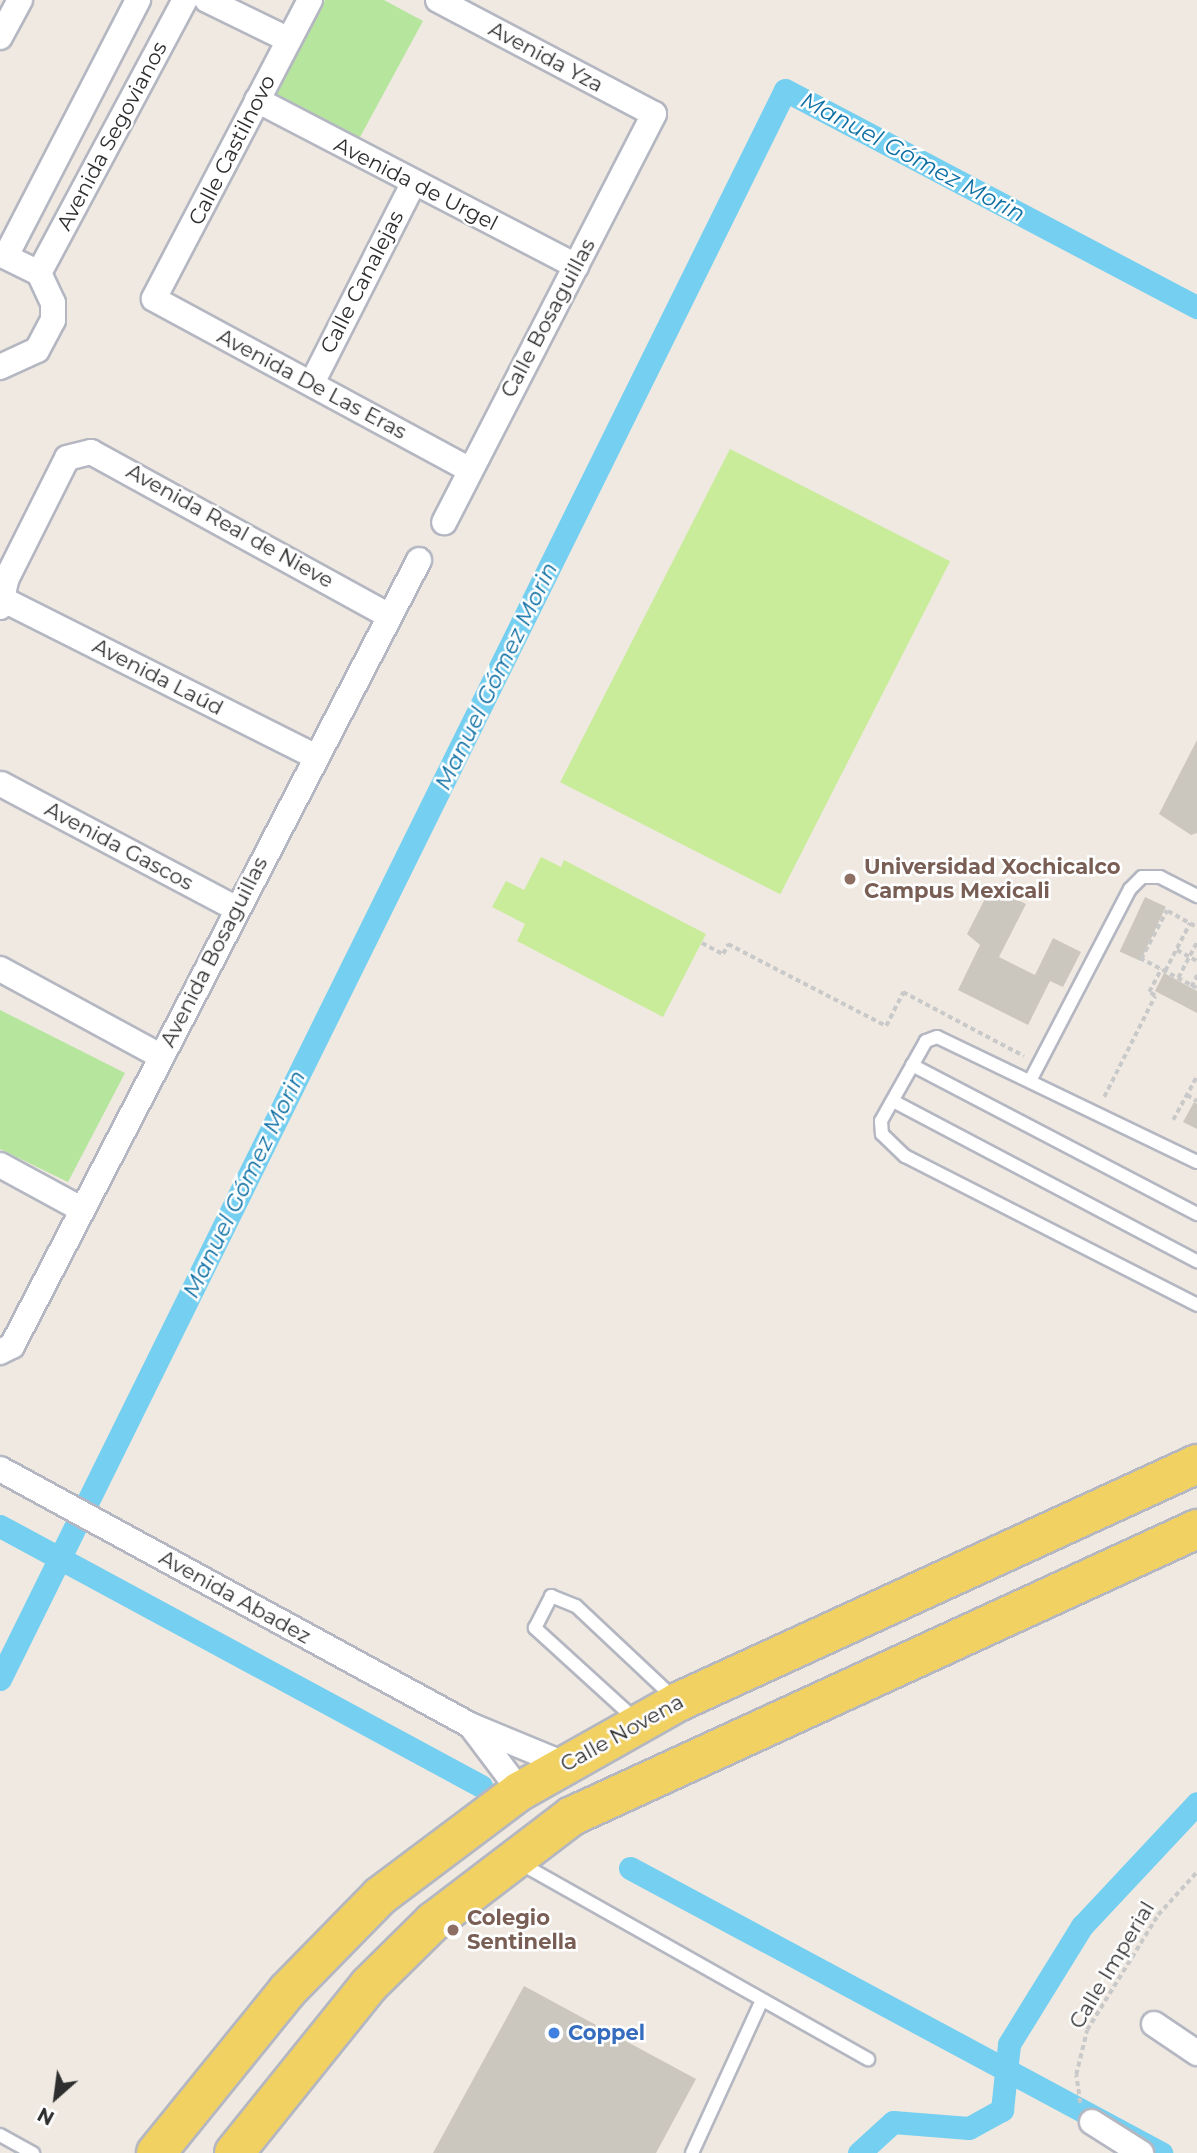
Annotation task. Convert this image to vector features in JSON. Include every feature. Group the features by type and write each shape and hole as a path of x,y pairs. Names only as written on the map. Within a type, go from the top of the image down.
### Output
{"main road":[{"name":"Calle Novena","path":"156,2153 287,1991 380,1896 520,1791 678,1702 1197,1464"},
{"path":"234,2153 369,1985 512,1859 628,1785 1197,1528"}],"street":[{"path":"0,37 20,0"},
{"name":"Avenida Segovianos","path":"4,254 138,0"},
{"name":"Avenida Segovianos","path":"39,273 185,0"},
{"path":"207,0 289,40"},
{"name":"Avenida Yza","path":"438,0 654,114"},
{"name":"Calle Castilnovo","path":"154,299 289,40 302,3"},
{"name":"Avenida de Urgel","path":"257,100 576,266"},
{"name":"Calle Bosaguillas","path":"444,522 654,114"},
{"name":"Calle Canalejas","path":"312,383 414,182"},
{"path":"0,367 24,361 47,337 53,303 39,273 4,254"},
{"name":"Avenida De Las Eras","path":"154,299 470,470"},
{"name":"Avenida Real de Nieve","path":"1,603 67,458 105,456 389,616"},
{"name":"Avenida Bosaguillas","path":"6,1349 237,909 314,756 419,560"},
{"name":"Avenida Laúd","path":"1,603 314,756"},
{"name":"Avenida Gascos","path":"0,782 237,909"},
{"path":"2,973 160,1056"},
{"path":"0,1165 81,1209"},
{"name":"Avenida Abadez","path":"0,1469 470,1726 564,1764"},
{"name":"Avenida Abadez","path":"470,1726 520,1791"},
{"path":"1154,2024 1197,2053"},
{"path":"1092,2122 1141,2153"}],"lane":[{"path":"1031,1079 1130,888 1142,877 1160,877 1197,896"},
{"path":"1197,1163 1031,1079 937,1037 926,1041 912,1065 893,1101 882,1133 905,1156 1197,1305"},
{"path":"912,1065 1197,1214"},
{"path":"893,1101 1197,1261"},
{"path":"639,1723 535,1628 551,1596 576,1606 678,1702"},
{"path":"512,1859 868,2059"},
{"path":"692,2153 762,2000"},
{"path":"0,2135 33,2153"}],"path":[{"path":"1197,927 1166,910 1141,958 1193,987 1197,975"},
{"path":"1104,1097 1155,996 1149,992 1190,923"},
{"path":"1178,978 1197,942"},
{"path":"702,943 723,954 728,944 886,1026 904,992 1024,1056"},
{"path":"1176,950 1197,961"},
{"path":"1173,1120 1197,1076"},
{"path":"1187,1095 1197,1101"},
{"name":"Calle Imperial","path":"1092,2122 1083,2114 1076,2076 1087,2030 1158,1915 1197,1872"}],"green space":[{"path":"325,0 384,0 423,21 359,139 275,96"},
{"path":"730,449 950,561 780,894 560,782"},
{"path":"541,857 561,867 564,860 706,934 663,1017 517,941 525,924 492,907 506,881 524,890"},
{"path":"0,1010 125,1073 68,1182 0,1149"}],"building":[{"path":"1197,740 1197,833 1191,835 1159,814"},
{"path":"991,887 1026,904 999,957 1035,975 1053,938 1081,952 1063,987 1050,981 1028,1025 958,990 980,945 967,934"},
{"path":"1145,897 1166,907 1140,961 1120,951"},
{"path":"1164,973 1197,991 1197,1013 1155,991"},
{"path":"1194,1102 1197,1104 1197,1129 1183,1122"},
{"name":"Coppel","path":"524,1986 696,2079 656,2153 433,2153"}],"waterway":[{"name":"Manuel Gómez Morin","path":"0,1679 785,90 1197,307"},
{"path":"0,1526 481,1786"},
{"path":"859,2153 893,2122 969,2128 1002,2110 1009,2044 1082,1926 1197,1803"},
{"path":"630,1868 1161,2153"}],"place":[{"name":"Universidad Xochicalco Campus Mexicali","path":"850,879"},
{"name":"Colegio Sentinella","path":"453,1930"},
{"name":"Coppel","path":"554,2033"}]}
